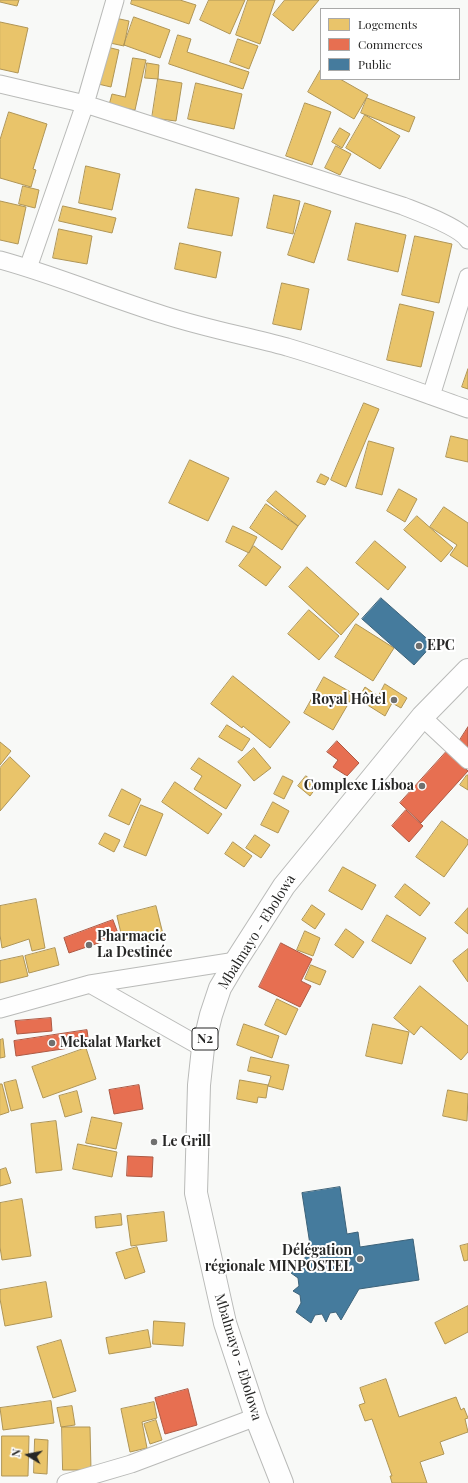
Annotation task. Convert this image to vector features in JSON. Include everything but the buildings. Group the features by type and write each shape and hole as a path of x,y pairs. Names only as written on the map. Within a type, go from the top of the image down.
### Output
{"highway":[{"name":"Mbalmayo - Ebolowa","path":"282,1483 256,1417 225,1323 196,1193 199,1085 204,1048 211,1015 220,988 284,886 422,717 468,670"}],"street":[{"path":"28,268 85,104 116,0"},
{"path":"0,84 85,104 403,206 435,219 465,235 468,240"},
{"path":"0,260 28,268 158,314 286,347 355,368 468,409"},
{"path":"431,396 468,277"},
{"path":"422,717 468,760"},
{"path":"0,1009 90,984 236,961"},
{"path":"90,984 204,1048"},
{"path":"66,1483 131,1464 256,1417"}],"place":[{"name":"EPC","path":"419,646"},
{"name":"Royal Hôtel","path":"394,700"},
{"name":"Complexe Lisboa","path":"422,786"},
{"name":"Pharmacie La Destinée","path":"89,945"},
{"name":"Mekalat Market","path":"52,1043"},
{"name":"Le Grill","path":"154,1142"},
{"name":"Délégation régionale MINPOSTEL","path":"360,1259"}]}
